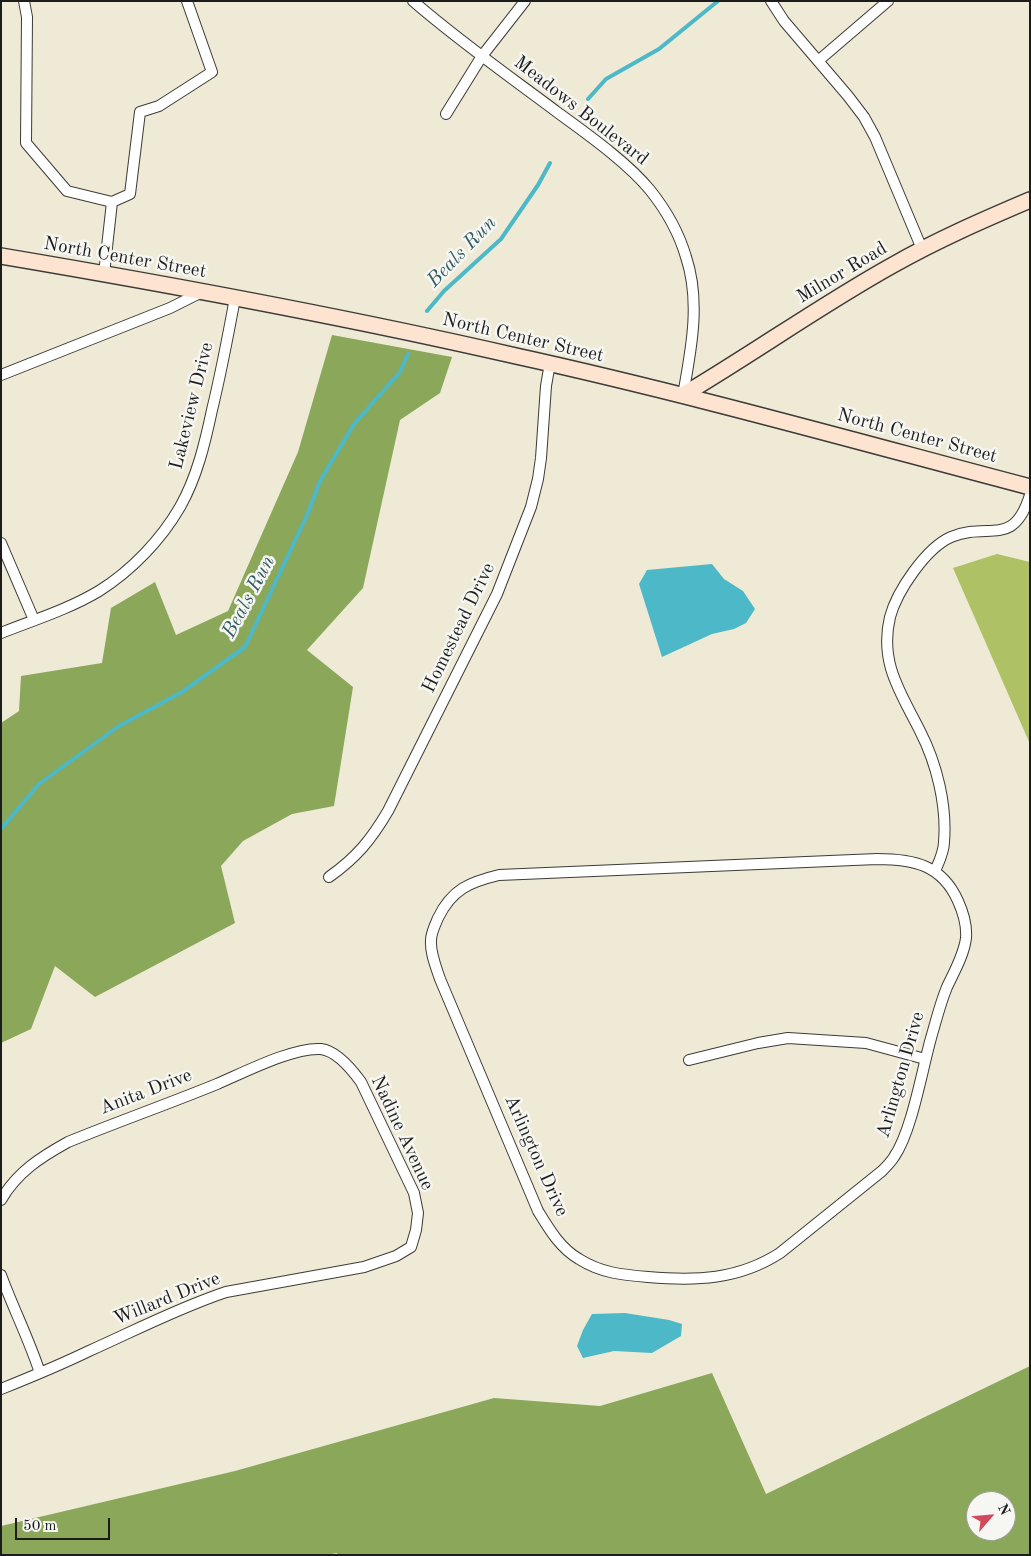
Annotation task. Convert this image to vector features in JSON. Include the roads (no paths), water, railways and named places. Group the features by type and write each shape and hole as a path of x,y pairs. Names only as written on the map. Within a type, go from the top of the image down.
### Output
{"main road":[{"name":"Milnor Road","path":"683,395 732,366 827,304 922,249 1030,200"},
{"name":"North Center Street","path":"1,256 236,298 550,363 683,395 1030,487"}],"street":[{"path":"24,1 27,17 26,143 67,191 112,202 130,194 140,112 159,106 212,72 187,1"},
{"name":"Meadows Boulevard","path":"413,1 622,162 650,190 672,222 687,257 694,295 694,334 683,395"},
{"path":"446,114 482,56 526,1"},
{"path":"771,1 784,21 848,96 871,130 922,249"},
{"path":"818,61 888,1"},
{"path":"104,274 112,202"},
{"path":"1,375 170,308 202,292"},
{"name":"Lakeview Drive","path":"1,633 64,609 99,591 130,568 157,538 180,507 196,471 207,434 236,298"},
{"name":"Homestead Drive","path":"329,877 361,851 374,835 388,811 497,594 531,507 538,479 550,363"},
{"path":"935,871 941,858 944,842 943,807 939,786 925,741 894,681 888,646 888,629 891,614 906,585 924,558 938,544 952,536 1003,530 1014,525 1026,508 1030,495"},
{"path":"1,543 34,620"},
{"name":"Arlington Drive","path":"878,859 902,859 917,862 935,871 947,882 955,894 962,911 966,938 963,950 939,1008 911,1115 902,1141 894,1156 882,1171 780,1253 769,1260 729,1275 704,1279 619,1275 592,1266 568,1251 556,1239 538,1211 440,979 433,957 431,941 435,925 444,906 457,891 474,881 499,874 878,859"},
{"path":"689,1060 758,1043 788,1038 866,1043 925,1059"},
{"name":"Anita Drive","path":"1,1200 19,1176 47,1154 68,1142 268,1062 288,1055 322,1049"},
{"name":"Nadine Avenue","path":"322,1049 338,1057 351,1068 361,1082 410,1184 418,1213 411,1247"},
{"name":"Willard Drive","path":"1,1389 207,1298 226,1292 364,1267 396,1256 411,1247"},
{"path":"1,1275 31,1346 40,1373"}],"water":[{"path":"712,564 724,579 743,591 755,609 746,623 734,629 712,634 662,657 639,584 647,570"},
{"path":"625,1313 682,1324 681,1336 652,1353 614,1351 583,1358 577,1346 592,1314"}],"waterway":[{"name":"Beals Run","path":"588,99 606,79 659,49 718,1"},
{"name":"Beals Run","path":"427,311 444,291 501,239 538,185 550,163"},
{"name":"Beals Run","path":"1,829 39,784 119,726 182,692 245,647 308,513 320,481 354,424 400,372 408,354"}]}
